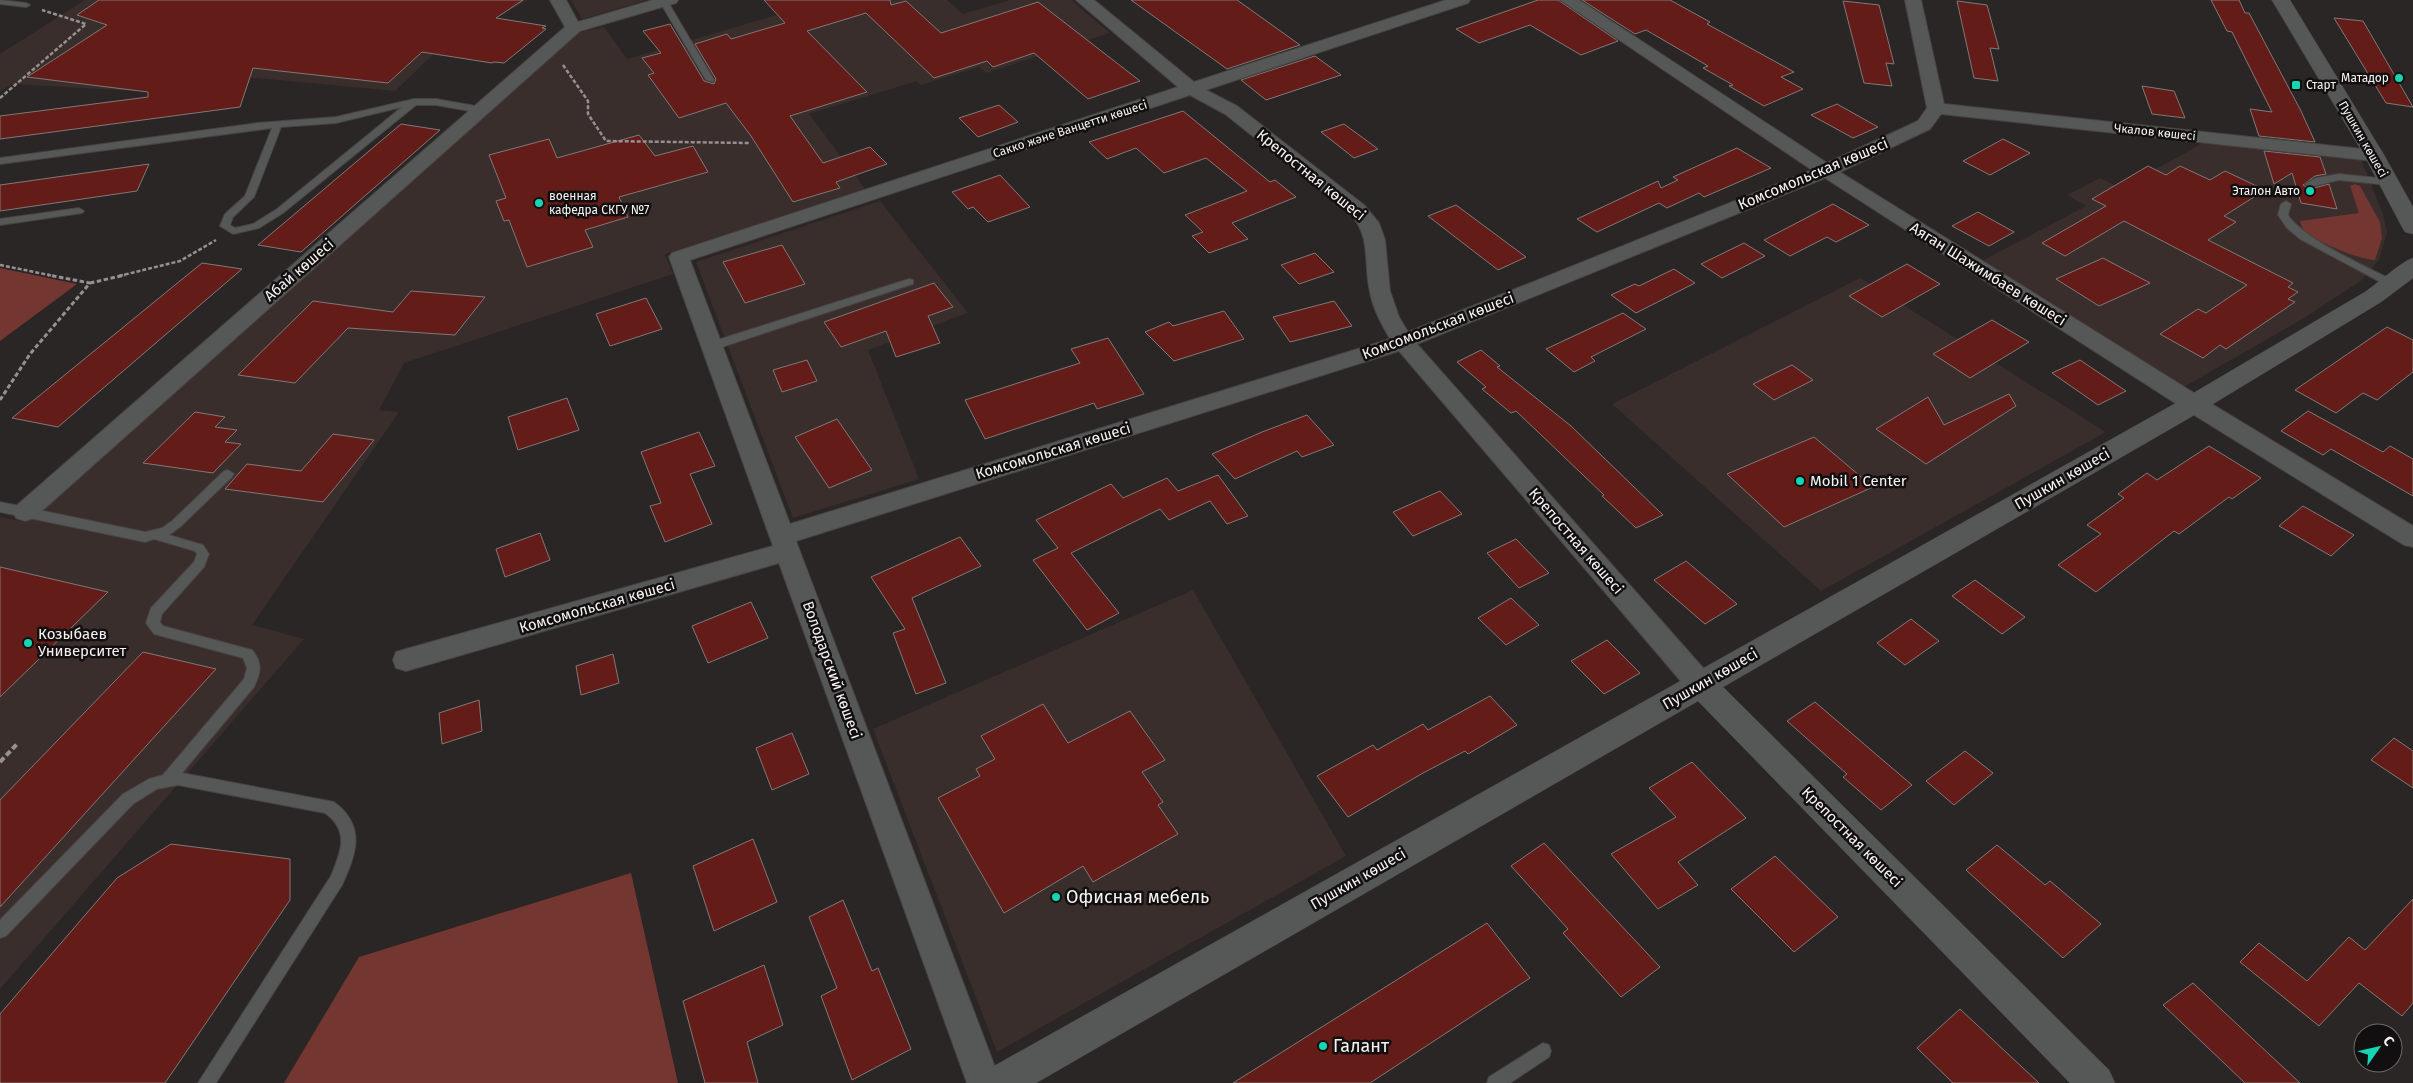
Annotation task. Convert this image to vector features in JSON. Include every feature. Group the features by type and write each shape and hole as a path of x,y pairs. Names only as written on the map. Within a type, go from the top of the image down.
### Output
{"street":[{"path":"558,0 574,28 667,1"},
{"name":"Крепостная көшесі","path":"1084,0 1191,89 1231,110 1357,209 1369,223 1375,240 1380,291 1388,317 1403,342 1701,684 2096,1083"},
{"name":"Сакко және Ванцетти көшесі","path":"679,257 1462,0"},
{"name":"Аяган Шажимбаев көшесі","path":"1568,0 1826,171 2194,404 2413,538"},
{"path":"1913,0 1936,108"},
{"name":"Пушкин көшесі","path":"2281,0 2374,155 2413,227"},
{"name":"Абай көшесі","path":"24,512 574,28"},
{"name":"Комсомольская көшесі","path":"406,660 786,543 1403,342 1826,171 1924,125 1936,108"},
{"name":"Чкалов көшесі","path":"1936,108 2374,155"},
{"name":"Володарский көшесі","path":"679,257 984,1083"},
{"name":"Пушкин көшесі","path":"1000,1083 2194,404 2324,328 2402,274"}],"lane":[{"path":"667,1 710,80"},
{"path":"0,2 26,5"},
{"path":"0,161 235,129 336,120 414,102 436,102 481,110"},
{"path":"277,126 249,197 228,216 225,226 233,231 256,226 280,211 414,102"},
{"path":"2310,184 2322,180 2340,178 2388,182"},
{"path":"2286,204 2282,215 2296,232 2402,274"},
{"path":"0,222 79,211"},
{"path":"712,346 909,282"},
{"path":"155,535 176,524 228,474"},
{"path":"0,507 134,536 155,535 199,548 203,554 200,564 156,612 154,623 159,630 247,654 254,662 255,670 249,683 168,779"},
{"path":"0,931 128,799 154,783 168,779 329,807 338,812 345,822 349,844 337,880 206,1083"},
{"path":"1495,1083 1543,1051"}],"path":[{"path":"0,98 86,24 26,5"},
{"path":"552,48 588,101 588,114 606,141 748,143"},
{"path":"0,264 90,283 180,261 233,231"},
{"path":"0,400 16,371 43,335 90,283"},
{"path":"0,762 18,744"}],"shaded area":[{"path":"85,0 528,0 442,46 395,91 162,69 135,91 13,84 0,91 0,54"},
{"path":"571,0 647,0 582,19"},
{"path":"828,0 947,0 963,14 1010,0 1071,0 1110,33 986,73 979,67 921,85 917,81 809,114 865,189 665,254 673,274 404,363 379,410 399,412 252,625 304,639 0,989 0,517 25,522 580,32 604,27 627,59"},
{"path":"2205,142 2361,159 2383,214 2387,232 2379,260 2362,280 2304,318 2182,388 1980,262 2086,206 2067,195 2100,178 2121,188"},
{"path":"2355,184 2360,186 2380,222 2382,238 2375,260 2359,257 2328,245 2311,236 2302,228 2300,222 2359,213 2350,186"},
{"path":"880,201 968,313 868,350 919,479 793,518 696,262"},
{"path":"0,268 77,284 0,341"},
{"path":"1860,278 2106,432 1821,591 1612,404"},
{"path":"1193,590 1346,856 997,1052 873,729"},
{"path":"631,873 678,1083 284,1083 359,957"}],"building":[{"path":"99,0 523,0 496,18 546,26 542,28 546,29 504,63 492,63 422,52 388,83 253,68 240,107 0,139 0,116 148,97 148,92 27,77 107,25 77,15"},
{"path":"764,0 890,0 891,5 906,1 941,33 1038,2 1140,81 1088,99 1034,53 993,67 987,61 934,78 866,13 807,31 867,92 790,116 823,163 870,147 887,164 836,182 840,188 793,202 751,136 726,103 679,118 648,75 654,73 642,58 661,53 643,31 670,24 704,81 714,84 716,79 695,44 727,34 731,39 785,23"},
{"path":"1131,0 1237,0 1300,45 1227,69"},
{"path":"1538,0 1558,0 1618,41 1581,55 1530,25 1479,43 1456,29"},
{"path":"1582,0 1670,0 1710,22 1707,24 1794,72 1781,77 1803,89 1764,106 1729,86 1733,85 1703,68 1708,66 1646,30 1635,34"},
{"path":"2211,0 2239,0 2245,13 2249,13 2301,111 2315,142 2259,136 2250,109 2272,112 2232,32 2227,31"},
{"path":"1843,1 1879,5 1894,64 1886,63 1892,86 1864,83"},
{"path":"1957,1 1987,5 1999,49 1990,48 1998,81 1974,78"},
{"path":"2334,18 2363,21 2413,107 2386,103"},
{"path":"1315,56 1341,75 1266,100 1241,80"},
{"path":"2142,86 2174,91 2185,118 2152,114"},
{"path":"1837,104 1878,127 1853,138 1811,115"},
{"path":"999,105 1018,122 978,137 959,118"},
{"path":"1183,111 1270,182 1275,180 1296,197 1232,223 1248,239 1209,253 1192,236 1203,232 1185,215 1247,191 1206,158 1164,173 1136,148 1107,159 1089,142"},
{"path":"401,124 440,130 301,252 258,245"},
{"path":"1344,124 1378,149 1354,158 1321,132"},
{"path":"639,135 655,156 693,146 708,172 619,197 628,217 585,230 593,247 527,267 509,220 504,221 496,201 506,198 489,155 549,139 557,158"},
{"path":"2003,139 2030,153 1990,175 1963,161"},
{"path":"1737,148 1771,168 1704,197 1699,193 1667,208 1659,203 1597,232 1577,219 1658,181 1661,188 1678,180 1673,177"},
{"path":"2264,151 2320,157 2326,174 2315,176 2303,185 2310,189 2329,184 2337,209 2301,203 2292,173 2274,184"},
{"path":"149,164 137,191 0,211 0,185"},
{"path":"2148,166 2166,175 2180,166 2210,180 2225,171 2265,190 2224,216 2236,222 2208,240 2293,283 2288,287 2298,292 2288,299 2295,302 2226,349 2220,345 2203,358 2160,334 2198,309 2206,313 2247,285 2124,221 2065,256 2042,243 2106,206 2092,199"},
{"path":"1000,175 1030,207 988,222 973,207 968,209 952,192"},
{"path":"1833,204 1869,225 1836,242 1827,237 1790,256 1764,240"},
{"path":"1456,205 1526,257 1498,270 1428,216"},
{"path":"1978,212 2014,232 1989,246 1952,226"},
{"path":"1744,243 1765,256 1722,278 1701,264"},
{"path":"782,245 805,284 745,303 723,262"},
{"path":"1315,253 1334,272 1299,284 1281,265"},
{"path":"2103,258 2150,283 2099,306 2056,279"},
{"path":"202,263 242,269 58,427 12,418"},
{"path":"1907,264 1940,284 1882,317 1849,296"},
{"path":"1674,269 1695,283 1636,313 1611,295 1635,284 1639,286"},
{"path":"934,283 953,307 928,316 940,343 896,357 886,331 841,347 824,322"},
{"path":"411,291 485,297 455,335 348,328 295,383 238,375 313,301 393,312"},
{"path":"646,298 662,329 610,346 596,314"},
{"path":"1334,301 1352,326 1290,342 1273,317"},
{"path":"1224,311 1244,339 1174,361 1145,332 1169,322 1173,326"},
{"path":"1623,313 1646,329 1591,357 1595,361 1574,372 1546,349"},
{"path":"1992,320 2029,342 1970,378 1933,354"},
{"path":"2387,327 2413,340 2413,372 2377,400 2363,393 2336,413 2295,390"},
{"path":"1108,338 1144,394 1097,409 1094,403 985,439 965,400 1080,363 1071,349"},
{"path":"1481,350 1500,366 1497,367 1571,426 1663,515 1636,528 1516,411 1511,413 1482,389 1486,387 1457,362"},
{"path":"807,360 817,381 782,392 773,370"},
{"path":"2080,360 2126,391 2098,405 2052,373"},
{"path":"1792,365 1813,380 1774,400 1753,384"},
{"path":"2009,394 2016,406 1926,464 1876,429 1928,397 1944,425"},
{"path":"567,398 579,430 518,450 508,417"},
{"path":"2308,411 2383,452 2390,446 2413,459 2413,496 2331,449 2323,455 2281,431"},
{"path":"195,412 225,417 215,427 237,430 225,442 241,444 213,473 143,463"},
{"path":"1307,415 1334,445 1302,457 1297,451 1235,479 1212,454 1262,432"},
{"path":"837,419 872,470 829,488 795,437"},
{"path":"699,432 715,466 690,474 712,524 665,542 650,506 661,503 641,452"},
{"path":"333,434 374,440 323,502 225,489 247,464 301,471"},
{"name":"Mobil 1 Center","path":"1814,437 1873,487 1784,527 1727,474"},
{"path":"2209,446 2261,478 2232,499 2229,497 2179,534 2174,531 2096,592 2058,565 2101,534 2087,525 2124,498 2118,494 2147,473 2157,480"},
{"path":"1218,475 1248,516 1227,524 1210,501 1169,520 1160,509 1071,553 1119,613 1087,630 1033,560 1058,548 1036,520 1111,484 1123,498 1167,478 1178,491"},
{"path":"1440,491 1462,514 1413,536 1393,512"},
{"path":"2303,506 2354,535 2331,556 2279,526"},
{"path":"540,533 550,560 505,577 496,549"},
{"path":"960,537 981,566 912,598 946,683 916,694 893,633 905,629 871,577"},
{"path":"1516,539 1549,573 1519,588 1487,553"},
{"path":"1686,561 1737,604 1705,624 1654,580"},
{"name":"Козыбаев Университет","path":"0,567 108,592 0,697"},
{"path":"1975,580 2025,617 2002,634 1952,596"},
{"path":"1511,598 1539,625 1506,645 1478,618"},
{"path":"751,602 768,638 708,663 692,626"},
{"path":"1911,619 1939,641 1905,665 1877,643"},
{"path":"1607,640 1640,673 1604,694 1571,661"},
{"name":"Козыбаев Университет","path":"143,652 216,669 0,907 0,800"},
{"path":"613,654 619,683 581,695 576,666"},
{"path":"1490,696 1517,725 1468,754 1465,751 1423,773 1348,817 1317,776 1373,745 1377,750 1423,724 1428,730"},
{"path":"479,700 482,731 442,744 439,713"},
{"path":"1815,702 1912,785 1881,810 1843,777 1847,774 1787,721"},
{"path":"1043,704 1068,743 1130,711 1165,760 1142,772 1163,802 1158,805 1178,834 1093,882 1083,866 1004,913 938,798 980,776 976,769 995,759 981,736"},
{"path":"792,733 809,774 772,790 756,748"},
{"path":"2394,738 2413,751 2413,788 2371,760"},
{"path":"1965,751 1993,773 1954,805 1926,781"},
{"path":"1692,762 1746,818 1678,862 1698,885 1658,909 1611,854 1676,817 1649,788"},
{"path":"753,839 777,902 714,931 693,866"},
{"path":"1544,843 1660,967 1621,997 1563,933 1568,929 1511,866"},
{"path":"171,844 290,859 290,900 165,1083 0,1083 0,1014 117,878"},
{"path":"1997,845 2045,885 2050,881 2101,924 2063,958 1966,870"},
{"path":"1775,856 1838,917 1794,952 1731,889"},
{"path":"2413,899 2413,1003 2402,1016 2359,983 2319,1026 2240,962 2259,943 2307,981 2349,937 2365,950"},
{"path":"843,900 872,971 878,968 911,1049 852,1080 821,996 837,988 809,917"},
{"path":"1487,923 1530,978 1370,1083 1233,1083"},
{"path":"764,965 783,1025 747,1042 758,1083 705,1083 683,1001"},
{"path":"2193,983 2300,1083 2245,1083 2163,1005"},
{"path":"1960,1009 2039,1083 1953,1083 1917,1048"}],"place":[{"name":"Матадор","path":"2399,78"},
{"name":"Старт","path":"2296,85"},
{"name":"Эталон Авто","path":"2310,191"},
{"name":"военная кафедра СКГУ №7","path":"539,203"},
{"name":"Mobil 1 Center","path":"1800,481"},
{"name":"Козыбаев Университет","path":"28,643"},
{"name":"Офисная мебель","path":"1056,897"},
{"name":"Галант","path":"1323,1046"}]}
